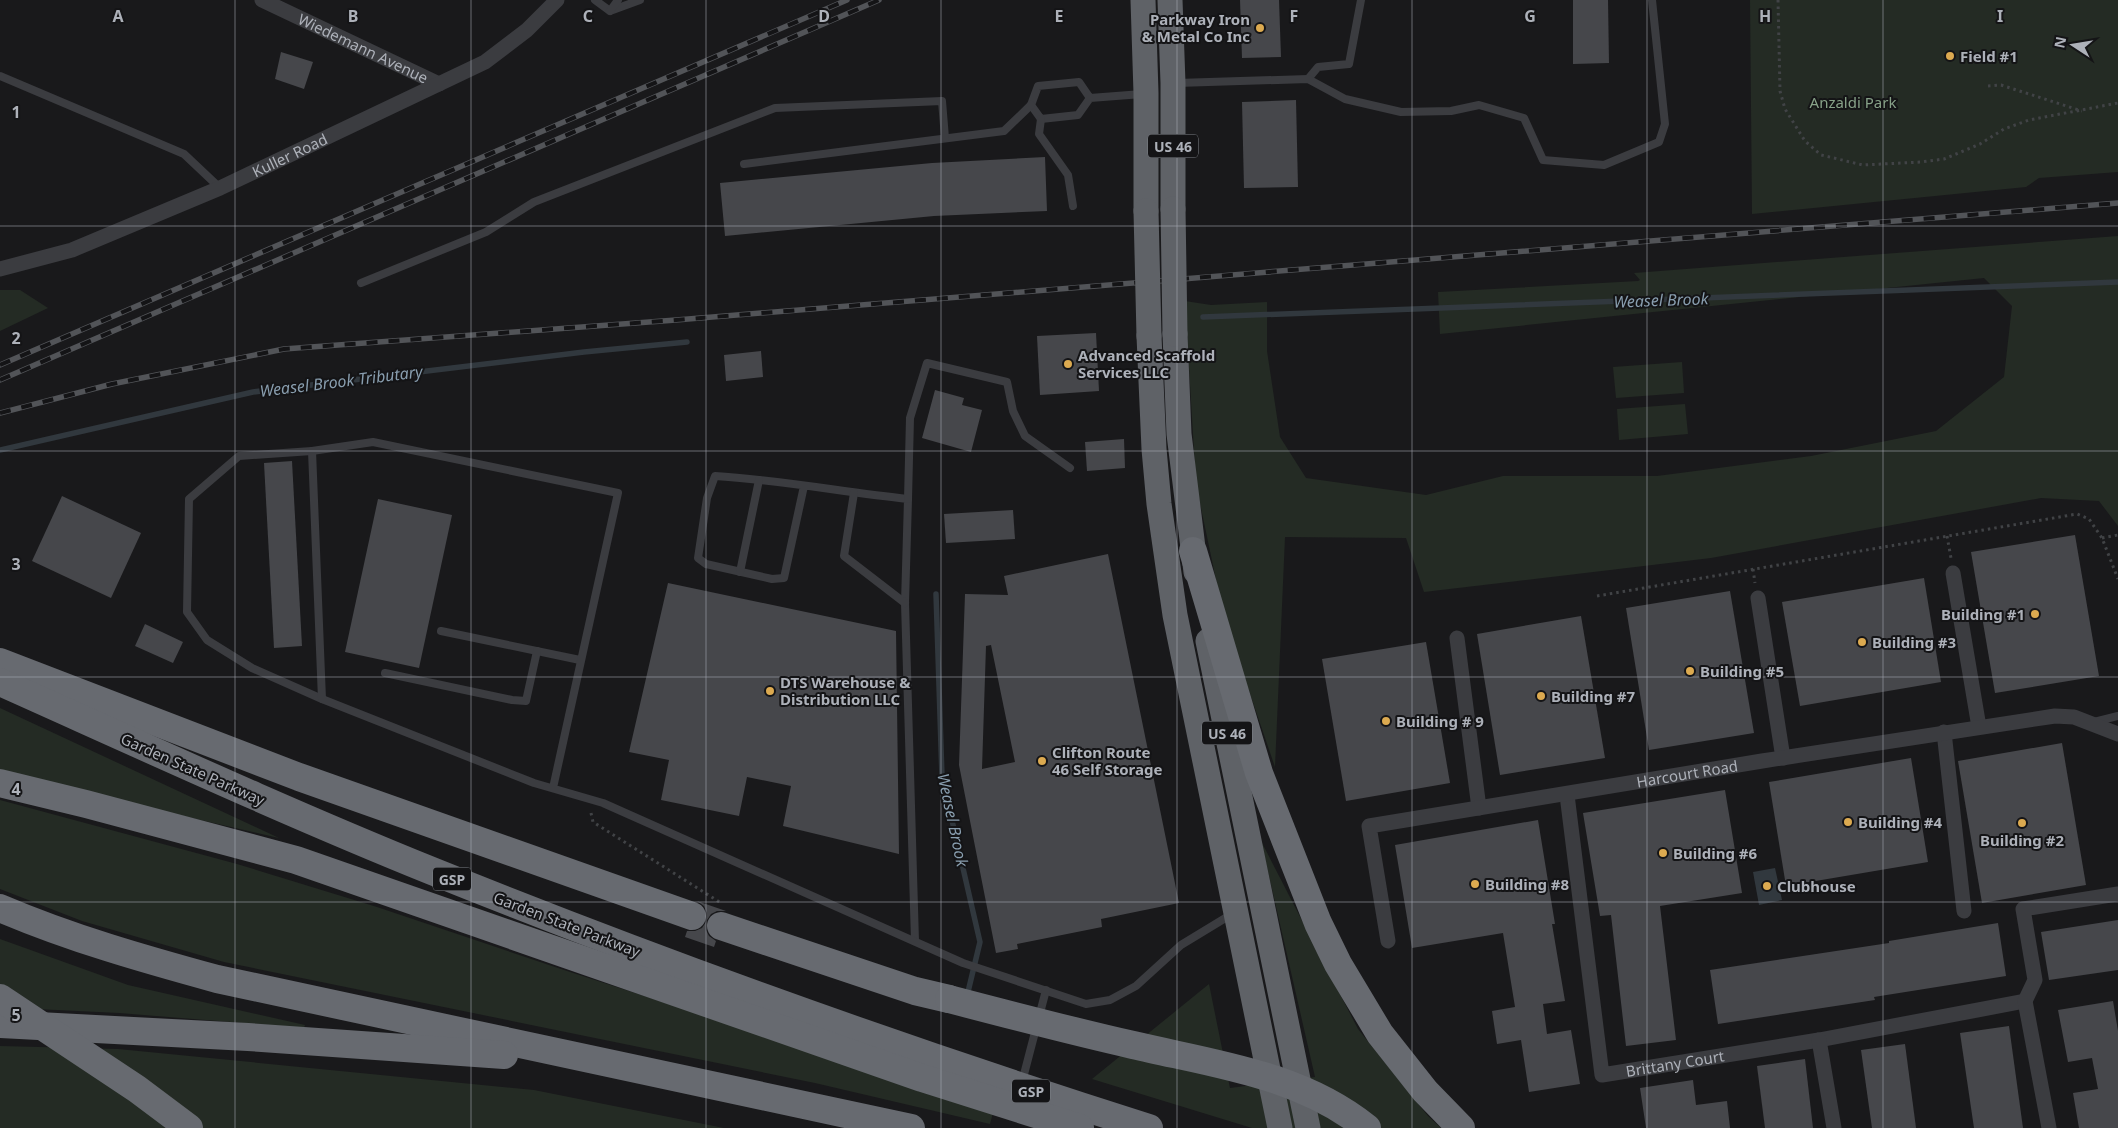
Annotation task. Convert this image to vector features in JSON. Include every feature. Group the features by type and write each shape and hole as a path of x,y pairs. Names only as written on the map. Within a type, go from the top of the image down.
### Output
{"highway":[{"name":"US 46","path":"1142,0 1146,94 1149,336 1154,449 1166,560 1175,615 1280,1128"},
{"name":"US 46","path":"1170,0 1173,83 1175,334 1180,443 1193,552 1205,626 1308,1128"},
{"path":"1193,552 1259,773 1318,923 1338,964 1380,1034 1425,1091 1461,1128"},
{"path":"0,662 299,777 692,916"},
{"name":"Garden State Parkway","path":"0,682 276,806 430,870 698,975 913,1052 1149,1128"},
{"path":"0,783 296,860 922,1078 1080,1128"},
{"path":"0,908 76,938 217,979 595,1061 737,1089 911,1128"},
{"path":"722,918 906,988 1074,1032 1266,1076 1310,1093 1337,1107 1367,1128"},
{"path":"0,998 137,1089 189,1128"},
{"path":"0,1024 248,1037 595,1061"}],"street":[{"name":"Wiedemann Avenue","path":"262,0 440,84"},
{"name":"Kuller Road","path":"0,269 72,250 220,188 486,62 527,30 557,0"},
{"path":"1953,573 1979,727"},
{"path":"1758,598 1783,758"},
{"path":"1457,638 1479,808"},
{"name":"Harcourt Road","path":"1388,941 1369,826 1944,732 2055,716 2074,717 2118,734"},
{"path":"1944,732 1964,910"},
{"name":"Brittany Court","path":"1567,795 1602,1075 1819,1040 2025,1001"},
{"path":"2049,1128 2025,1001 2035,980 2022,910 2118,894"},
{"path":"1819,1040 1834,1128"}],"lane":[{"path":"595,0 610,11"},
{"path":"610,11 618,0"},
{"path":"610,11 640,0"},
{"path":"1308,79 1318,67 1349,64 1361,0"},
{"path":"1173,83 1308,79 1345,99 1401,112 1451,111 1479,105 1524,118 1543,160 1604,165 1659,142 1665,124 1652,0"},
{"path":"0,76 184,154 220,188"},
{"path":"744,164 1004,131 1031,105 1038,86 1079,82 1090,98"},
{"path":"1090,98 1146,94"},
{"path":"1041,119 1078,115 1090,98"},
{"path":"361,283 486,232 534,202 775,108 942,101 945,138"},
{"path":"1031,105 1041,119 1039,134 1068,175 1073,206"},
{"path":"915,941 905,603 910,418 927,363 1007,382 1013,411 1025,436 1070,468"},
{"path":"553,788 618,493 373,442 312,451 239,456 189,499 187,612 207,640 252,668 322,700 534,783 603,803 963,963 1086,1004 1110,1000 1136,986 1181,945 1236,912"},
{"path":"312,451 322,700"},
{"path":"804,486 784,578 772,579 740,572 706,564 698,558 707,498 715,476 759,480 804,486 854,494 908,499"},
{"path":"740,572 759,480"},
{"path":"854,494 844,556 905,603"},
{"path":"441,631 580,660"},
{"path":"385,673 512,700 526,701 537,651"},
{"path":"2090,723 2118,716"},
{"path":"1020,1087 1046,990"}],"path":[{"path":"1778,0 1780,91 1785,109 1794,126 1805,141 1821,155 1863,165 1944,159 1980,144 2004,129 2029,120 2118,103"},
{"path":"1988,86 2001,85 2083,111"},
{"path":"1597,596 2077,514 2089,519 2102,538 2118,579"},
{"path":"2102,538 2118,535"},
{"path":"587,798 593,822 721,902 722,918"}],"green space":[{"name":"Anzaldi Park","path":"1750,0 2118,0 2118,172 2039,178 2026,187 1752,214"},
{"path":"2118,236 2118,526 2099,501 2041,498 1711,558 1424,592 1406,538 1285,537 1275,767 1224,618 1196,484 1185,301 1211,305 1267,302 1267,351 1280,437 1306,478 1426,495 1503,476 1657,476 1811,456 1936,431 2004,377 2012,306 1984,278 1440,334 1438,292 1638,281 1640,280 1634,273"},
{"path":"0,290 20,290 48,308 0,331"},
{"path":"1682,362 1684,393 1616,398 1613,367"},
{"path":"1685,404 1688,434 1619,440 1617,409"},
{"path":"0,708 279,838 0,774"},
{"path":"0,800 237,864 377,907 993,1113 990,1124 815,1083 224,962 82,921 0,889"},
{"path":"1261,841 1358,1029 1428,1116 1441,1128 1252,1128 1092,1079 1209,984 1230,1088 1315,1077"},
{"path":"0,939 128,985 305,1025 304,1028 119,1013 36,1009 0,987"},
{"path":"0,1046 118,1049 534,1090 724,1128 0,1128"}],"shaded area":[{"name":"Clubhouse","path":"1775,868 1782,900 1759,905 1753,872"}],"building":[{"name":"Parkway Iron & Metal Co Inc","path":"1240,0 1279,0 1281,57 1242,58"},
{"path":"1573,0 1608,0 1609,63 1573,64"},
{"path":"281,52 313,62 304,89 275,79"},
{"path":"1296,100 1298,187 1244,188 1242,102"},
{"path":"1045,157 1047,211 934,216 725,236 720,183 932,163"},
{"name":"Advanced Scaffold Services LLC","path":"1096,333 1099,391 1040,395 1037,336"},
{"path":"761,351 763,377 726,381 724,355"},
{"path":"935,390 964,398 962,405 982,410 971,452 922,438"},
{"path":"1124,439 1125,468 1087,471 1085,442"},
{"path":"292,461 302,646 274,648 264,463"},
{"path":"62,496 141,533 111,598 32,561"},
{"path":"378,499 452,515 419,668 345,652"},
{"path":"1013,510 1015,539 946,543 944,514"},
{"name":"Building #1","path":"2075,535 2099,676 1995,693 1971,552"},
{"path":"1108,554 1179,903 1101,919 1102,927 1017,944 1018,949 996,953 959,765 965,594 1008,595 1004,576","holes":["991,645 1015,762 982,769 986,646"]},
{"name":"Building #3","path":"1924,578 1941,682 1800,706 1782,602"},
{"name":"DTS Warehouse & Distribution LLC","path":"668,583 896,631 899,854 783,826 791,786 747,777 739,816 661,800 669,760 629,752"},
{"name":"Building #5","path":"1730,591 1754,733 1649,750 1626,608"},
{"name":"Building #7","path":"1581,616 1605,758 1500,775 1477,634"},
{"path":"145,624 183,642 173,663 135,646"},
{"name":"Building # 9","path":"1426,642 1450,783 1346,801 1322,659"},
{"name":"Building #2","path":"2062,743 2086,885 1982,903 1958,761"},
{"name":"Building #4","path":"1911,758 1928,862 1786,886 1769,782"},
{"name":"Building #6","path":"1725,790 1742,893 1660,906 1676,1040 1626,1046 1611,915 1600,916 1583,813"},
{"name":"Building #8","path":"1538,820 1565,1001 1543,1004 1547,1034 1571,1030 1580,1084 1529,1092 1521,1040 1497,1044 1492,1011 1515,1007 1503,933 1412,948 1395,845"},
{"path":"697,901 726,911 717,911 711,914 707,920 704,906"},
{"path":"2118,920 2118,970 2049,980 2041,932"},
{"path":"706,922 706,930 709,936 716,941 714,947 685,937 687,931 695,931 702,928"},
{"path":"1998,923 2006,976 1874,997 1875,1000 1718,1024 1710,970 1889,943 1889,941"},
{"path":"2113,1001 2118,1031 2118,1128 2079,1128 2073,1093 2098,1089 2092,1058 2068,1062 2058,1010"},
{"path":"2009,1026 2023,1128 1974,1128 1960,1033"},
{"path":"1905,1044 1916,1128 1872,1128 1861,1050"},
{"path":"1805,1059 1813,1128 1765,1128 1757,1066"},
{"path":"1693,1080 1696,1105 1727,1101 1730,1128 1646,1128 1640,1088"}],"waterway":[{"name":"Weasel Brook","path":"1203,317 2118,282"},
{"name":"Weasel Brook Tributary","path":"0,450 253,392 584,352 687,342"},
{"name":"Weasel Brook","path":"936,594 942,777 980,942 967,996"}],"railway":[{"path":"0,365 847,0"},
{"path":"0,380 879,0"},
{"path":"0,413 112,384 284,349 676,320 2118,203"}],"place":[{"name":"Parkway Iron & Metal Co Inc","path":"1260,28"},
{"name":"Field #1","path":"1950,56"},
{"name":"Advanced Scaffold Services LLC","path":"1068,364"},
{"name":"Building #1","path":"2035,614"},
{"name":"Building #3","path":"1862,642"},
{"name":"Building #5","path":"1690,671"},
{"name":"DTS Warehouse & Distribution LLC","path":"770,691"},
{"name":"Building #7","path":"1541,696"},
{"name":"Building # 9","path":"1386,721"},
{"name":"Clifton Route 46 Self Storage","path":"1042,761"},
{"name":"Building #4","path":"1848,822"},
{"name":"Building #2","path":"2022,823"},
{"name":"Building #6","path":"1663,853"},
{"name":"Building #8","path":"1475,884"},
{"name":"Clubhouse","path":"1767,886"}]}
